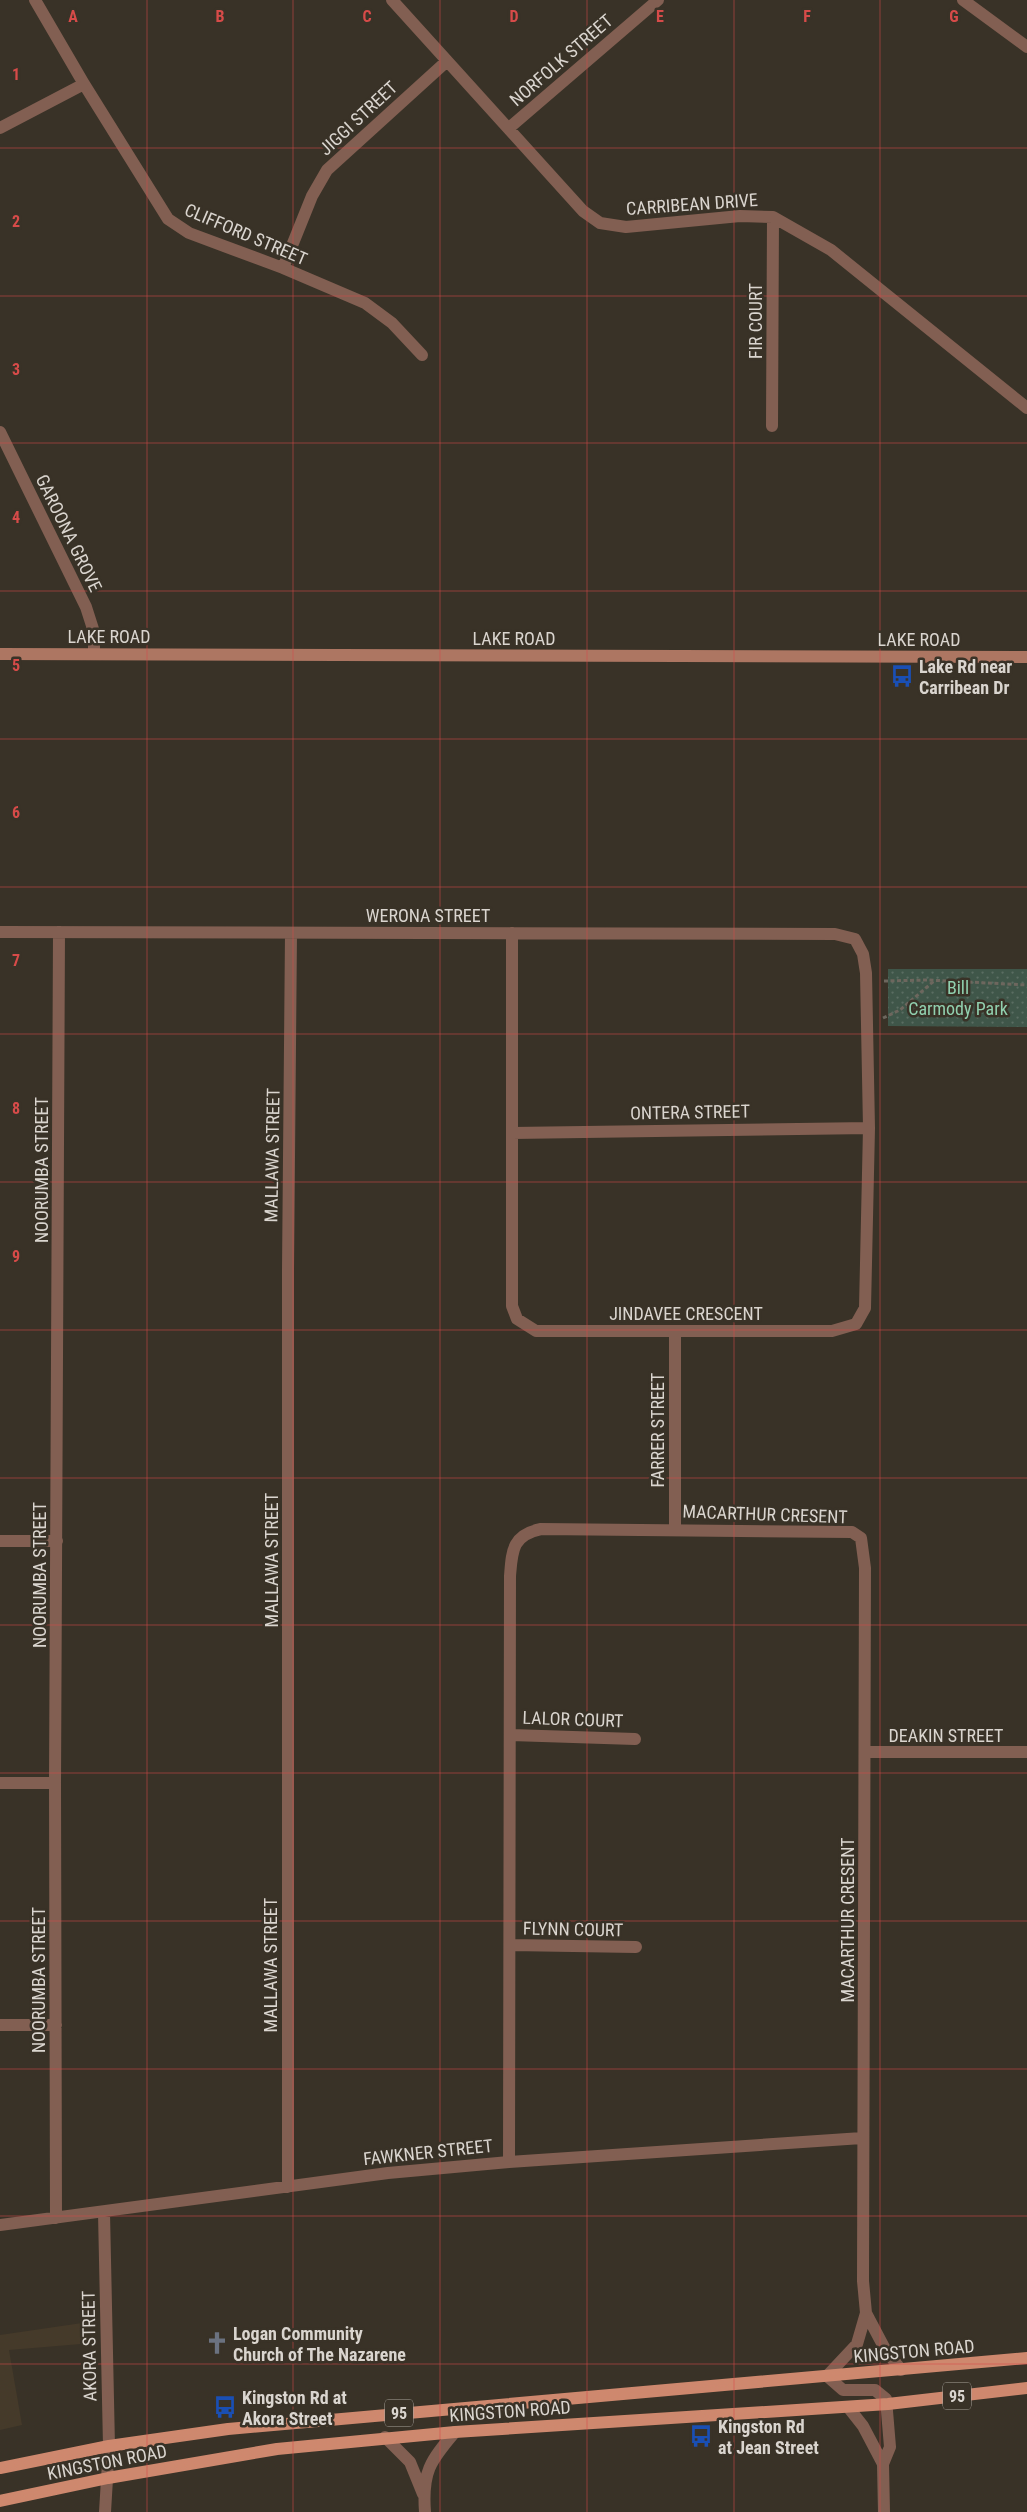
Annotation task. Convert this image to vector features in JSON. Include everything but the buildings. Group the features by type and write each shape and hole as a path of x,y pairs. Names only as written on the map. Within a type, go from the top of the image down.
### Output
{"main road":[{"name":"KINGSTON ROAD","path":"0,2468 109,2446 201,2432 1027,2358"},
{"name":"KINGSTON ROAD","path":"0,2501 108,2478 277,2449 455,2432 888,2404 1027,2388"}],"street":[{"name":"CLIFFORD STREET","path":"35,0 84,84 168,219 189,233 283,268 365,303 392,323 422,356"},
{"name":"CARRIBEAN DRIVE","path":"392,0 583,211 600,223 626,227 740,216 773,217 831,250 1027,408"},
{"name":"NORFOLK STREET","path":"509,128 658,0"},
{"path":"963,0 1027,47"},
{"name":"JIGGI STREET","path":"283,268 312,196 328,170 447,61"},
{"path":"0,128 84,84"},
{"name":"FIR COURT","path":"772,426 773,217"},
{"name":"GAROONA GROVE","path":"0,432 86,607 94,632 94,653"},
{"name":"LAKE ROAD","path":"0,654 1027,656"},
{"name":"WERONA STREET","path":"0,932 835,934 856,939"},
{"name":"NOORUMBA STREET","path":"56,2218 55,1783 59,932"},
{"name":"MALLAWA STREET","path":"288,2187 288,1260 291,933"},
{"name":"JINDAVEE CRESCENT","path":"512,933 512,1306 517,1319 536,1331 832,1331 856,1324 865,1308 869,1128 866,973 864,954 856,939"},
{"name":"ONTERA STREET","path":"512,1132 869,1128"},
{"name":"FARRER STREET","path":"675,1331 675,1529"},
{"name":"MACARTHUR CRESENT","path":"509,2162 511,1945 510,1576 512,1556 521,1536 541,1529 852,1532 861,1538 865,1568 866,1752 862,2259 866,2313 857,2344 827,2376"},
{"path":"0,1541 57,1541"},
{"name":"LALOR COURT","path":"510,1735 635,1739"},
{"name":"DEAKIN STREET","path":"866,1752 1027,1752"},
{"path":"0,1783 55,1783"},
{"name":"FLYNN COURT","path":"511,1945 636,1947"},
{"path":"0,2024 56,2025"},
{"name":"FAWKNER STREET","path":"0,2225 388,2173 509,2162 862,2138"},
{"name":"AKORA STREET","path":"104,2212 109,2446 105,2512"},
{"name":"MACARTHUR CRESENT","path":"866,2313 885,2349 901,2370"},
{"path":"827,2376 843,2390 875,2390 884,2395 888,2404 890,2447 883,2464 884,2512"},
{"path":"848,2407 863,2426 871,2445 883,2464"},
{"path":"425,2512 424,2496 432,2459 455,2432"},
{"path":"385,2438 410,2462 424,2496"}],"path":[{"path":"884,981 1027,985"},
{"path":"884,1018 900,1010 934,981"}],"shaded area":[{"path":"82,2323 81,2344 9,2350 22,2425 0,2430 0,2335"}],"green space":[{"name":"Bill Carmody Park","path":"888,969 1027,969 1027,1027 888,1026"}],"place":[{"name":"Lake Rd near Carribean Dr","path":"902,676"},
{"name":"Logan Community Church of The Nazarene","path":"217,2343"},
{"name":"Kingston Rd at Akora Street","path":"225,2407"},
{"name":"Kingston Rd at Jean Street","path":"701,2436"}]}
